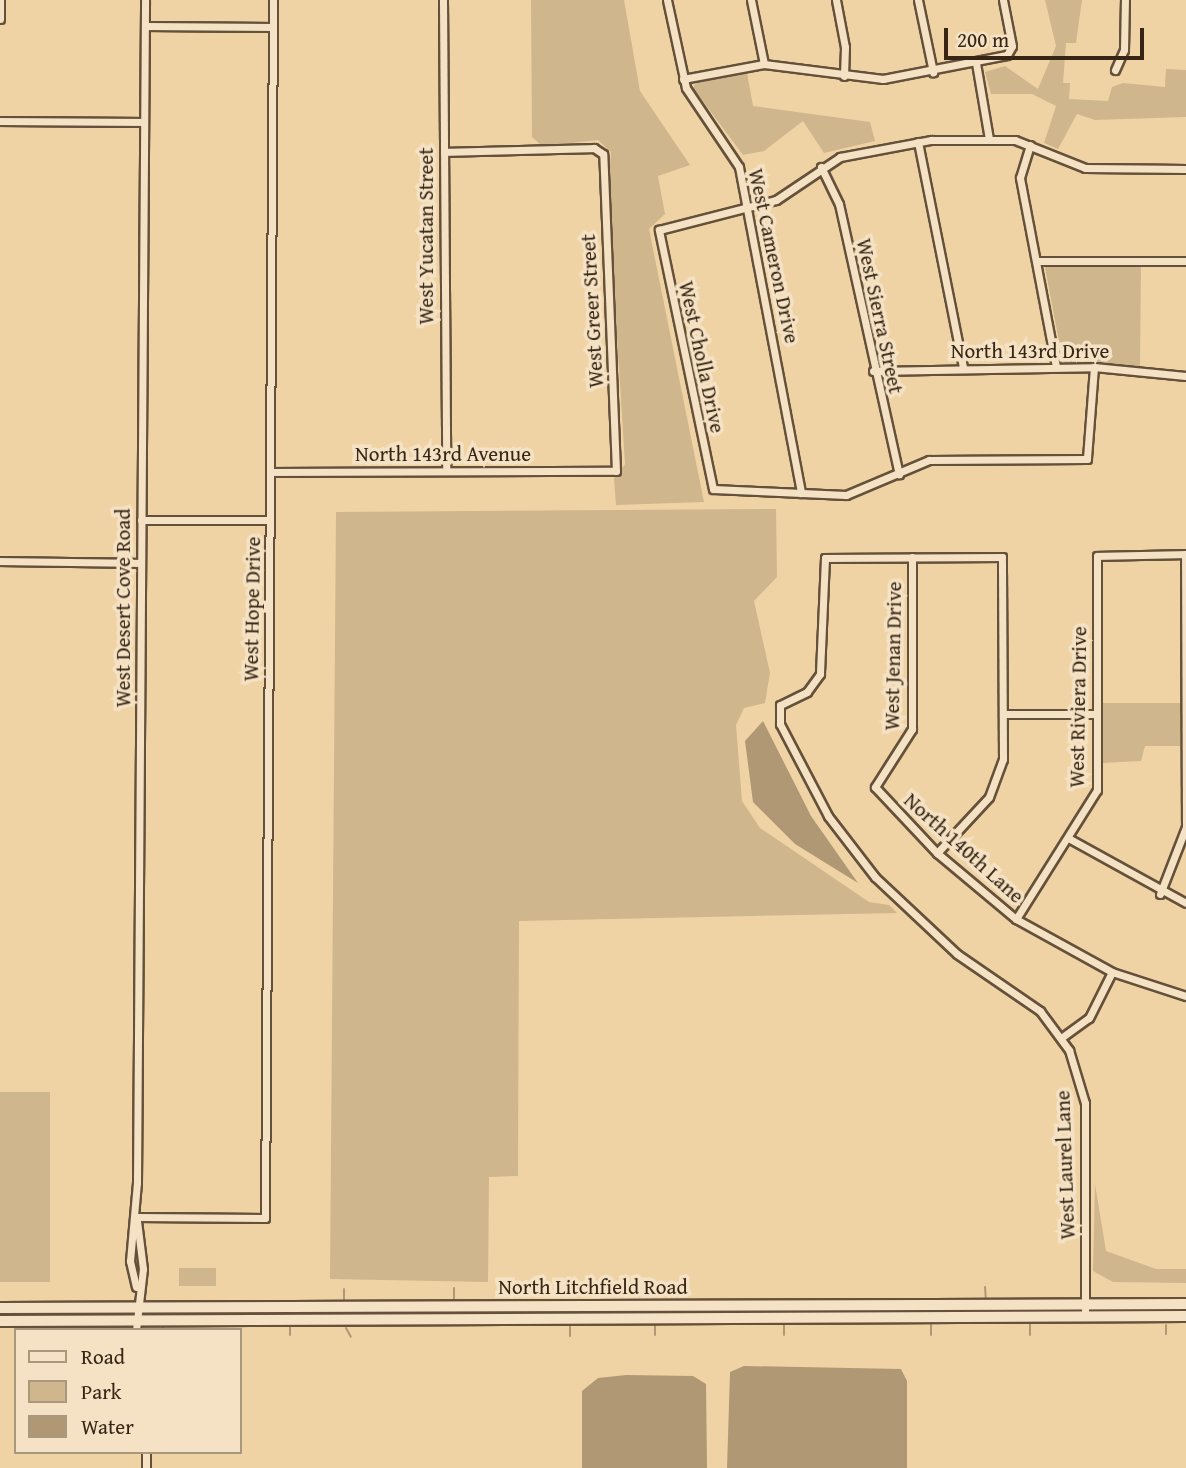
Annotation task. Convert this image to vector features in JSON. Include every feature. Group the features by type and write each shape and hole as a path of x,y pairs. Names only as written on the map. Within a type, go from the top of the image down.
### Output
{"main road":[{"name":"North Litchfield Road","path":"0,1308 1186,1304"},
{"path":"355,1320 366,1313 440,1307"},
{"path":"537,1319 538,1307"},
{"path":"0,1315 33,1308"},
{"name":"North Litchfield Road","path":"0,1321 136,1325 355,1320 1186,1316"}],"street":[{"path":"0,0 0,19"},
{"name":"West Desert Cove Road","path":"136,1325 136,1287 130,1261 136,1217 145,0"},
{"name":"West Hope Drive","path":"136,1217 265,1218 273,0"},
{"name":"West Yucatan Street","path":"443,0 446,471"},
{"name":"West Cameron Drive","path":"667,0 683,79 736,156 801,493"},
{"path":"751,0 764,64"},
{"path":"836,0 845,47 844,76"},
{"path":"918,0 933,72"},
{"path":"683,79 764,64 884,79 976,63 1011,54 1003,0"},
{"path":"1115,70 1124,50 1125,0"},
{"path":"145,26 273,27"},
{"path":"976,63 989,139"},
{"path":"0,121 144,122"},
{"path":"747,208 776,200 821,167 918,142 989,139 1030,145 1085,168 1186,169"},
{"path":"918,142 963,368"},
{"path":"1030,145 1020,178 1056,367"},
{"name":"West Greer Street","path":"444,152 601,151 616,471"},
{"name":"West Sierra Street","path":"821,167 839,204 873,371 899,474"},
{"name":"West Cholla Drive","path":"747,208 659,230 713,489 801,493"},
{"path":"1036,261 1186,261"},
{"path":"801,493 855,494 929,460 1087,459 1094,367"},
{"name":"North 143rd Drive","path":"873,371 1094,367 1186,376"},
{"name":"North 143rd Avenue","path":"270,472 616,471"},
{"path":"141,520 270,520"},
{"path":"1160,894 1186,827 1185,554"},
{"name":"West Riviera Drive","path":"1016,919 1070,839 1097,790 1097,556 1185,554"},
{"path":"912,556 1002,557 1005,715 1003,759 989,797 937,853"},
{"name":"West Laurel Lane","path":"912,556 825,558 820,674 813,687 776,712 816,795 875,877 957,954 1032,1004 1061,1038 1085,1104 1085,1317"},
{"name":"West Jenan Drive","path":"875,788 912,729 912,556"},
{"path":"0,561 141,563"},
{"path":"1005,715 1097,714"},
{"name":"North 140th Lane","path":"875,788 937,853 1016,919 1112,972 1186,996"},
{"path":"1070,839 1160,894 1186,904"},
{"path":"1061,1038 1089,1018 1112,972"},
{"name":"West Desert Cove Road","path":"136,1217 143,1269 136,1287"}],"green space":[{"path":"531,0 624,0 640,91 690,165 658,176 665,214 649,229 704,502 616,505 614,478 625,464 608,192 611,152 598,140 542,146 532,137"},
{"path":"1045,0 1082,0 1076,43 1066,43 1063,83 1070,83 1069,99 1108,101 1112,87 1123,83 1165,87 1166,69 1186,70 1186,117 1095,120 1077,114 1058,149 1044,143 1056,106 1032,94 991,94 985,72 1005,66 1038,89 1056,46"},
{"path":"747,73 753,106 870,122 875,141 824,153 803,121 764,151 743,155 693,88 697,81"},
{"path":"1044,262 1141,264 1140,367 1063,363"},
{"path":"776,509 777,577 754,601 770,673 765,703 744,708 736,725 742,801 760,828 869,902 889,905 897,913 519,921 518,1176 489,1177 488,1282 330,1279 336,512"},
{"path":"1102,703 1181,703 1180,746 1145,746 1141,761 1103,763"},
{"path":"0,1092 50,1092 50,1282 0,1282"},
{"path":"1095,1184 1106,1251 1156,1269 1186,1269 1186,1283 1113,1282 1093,1271"},
{"path":"179,1268 216,1268 216,1286 179,1286"}],"water":[{"path":"763,721 811,816 858,883 795,844 753,802 745,741"},
{"path":"744,1366 901,1369 907,1381 907,1468 727,1468 730,1372"},
{"path":"626,1375 693,1376 706,1384 707,1468 582,1468 582,1391 598,1378"}],"waterway":[{"path":"985,1287 986,1300"},
{"path":"454,1288 454,1302"},
{"path":"344,1289 344,1301"},
{"path":"931,1323 931,1335"},
{"path":"1030,1323 1030,1335"},
{"path":"570,1324 570,1336"},
{"path":"655,1324 655,1335"},
{"path":"784,1324 784,1335"},
{"path":"1166,1325 1166,1334"},
{"path":"290,1326 290,1335"},
{"path":"346,1328 351,1337"}]}
